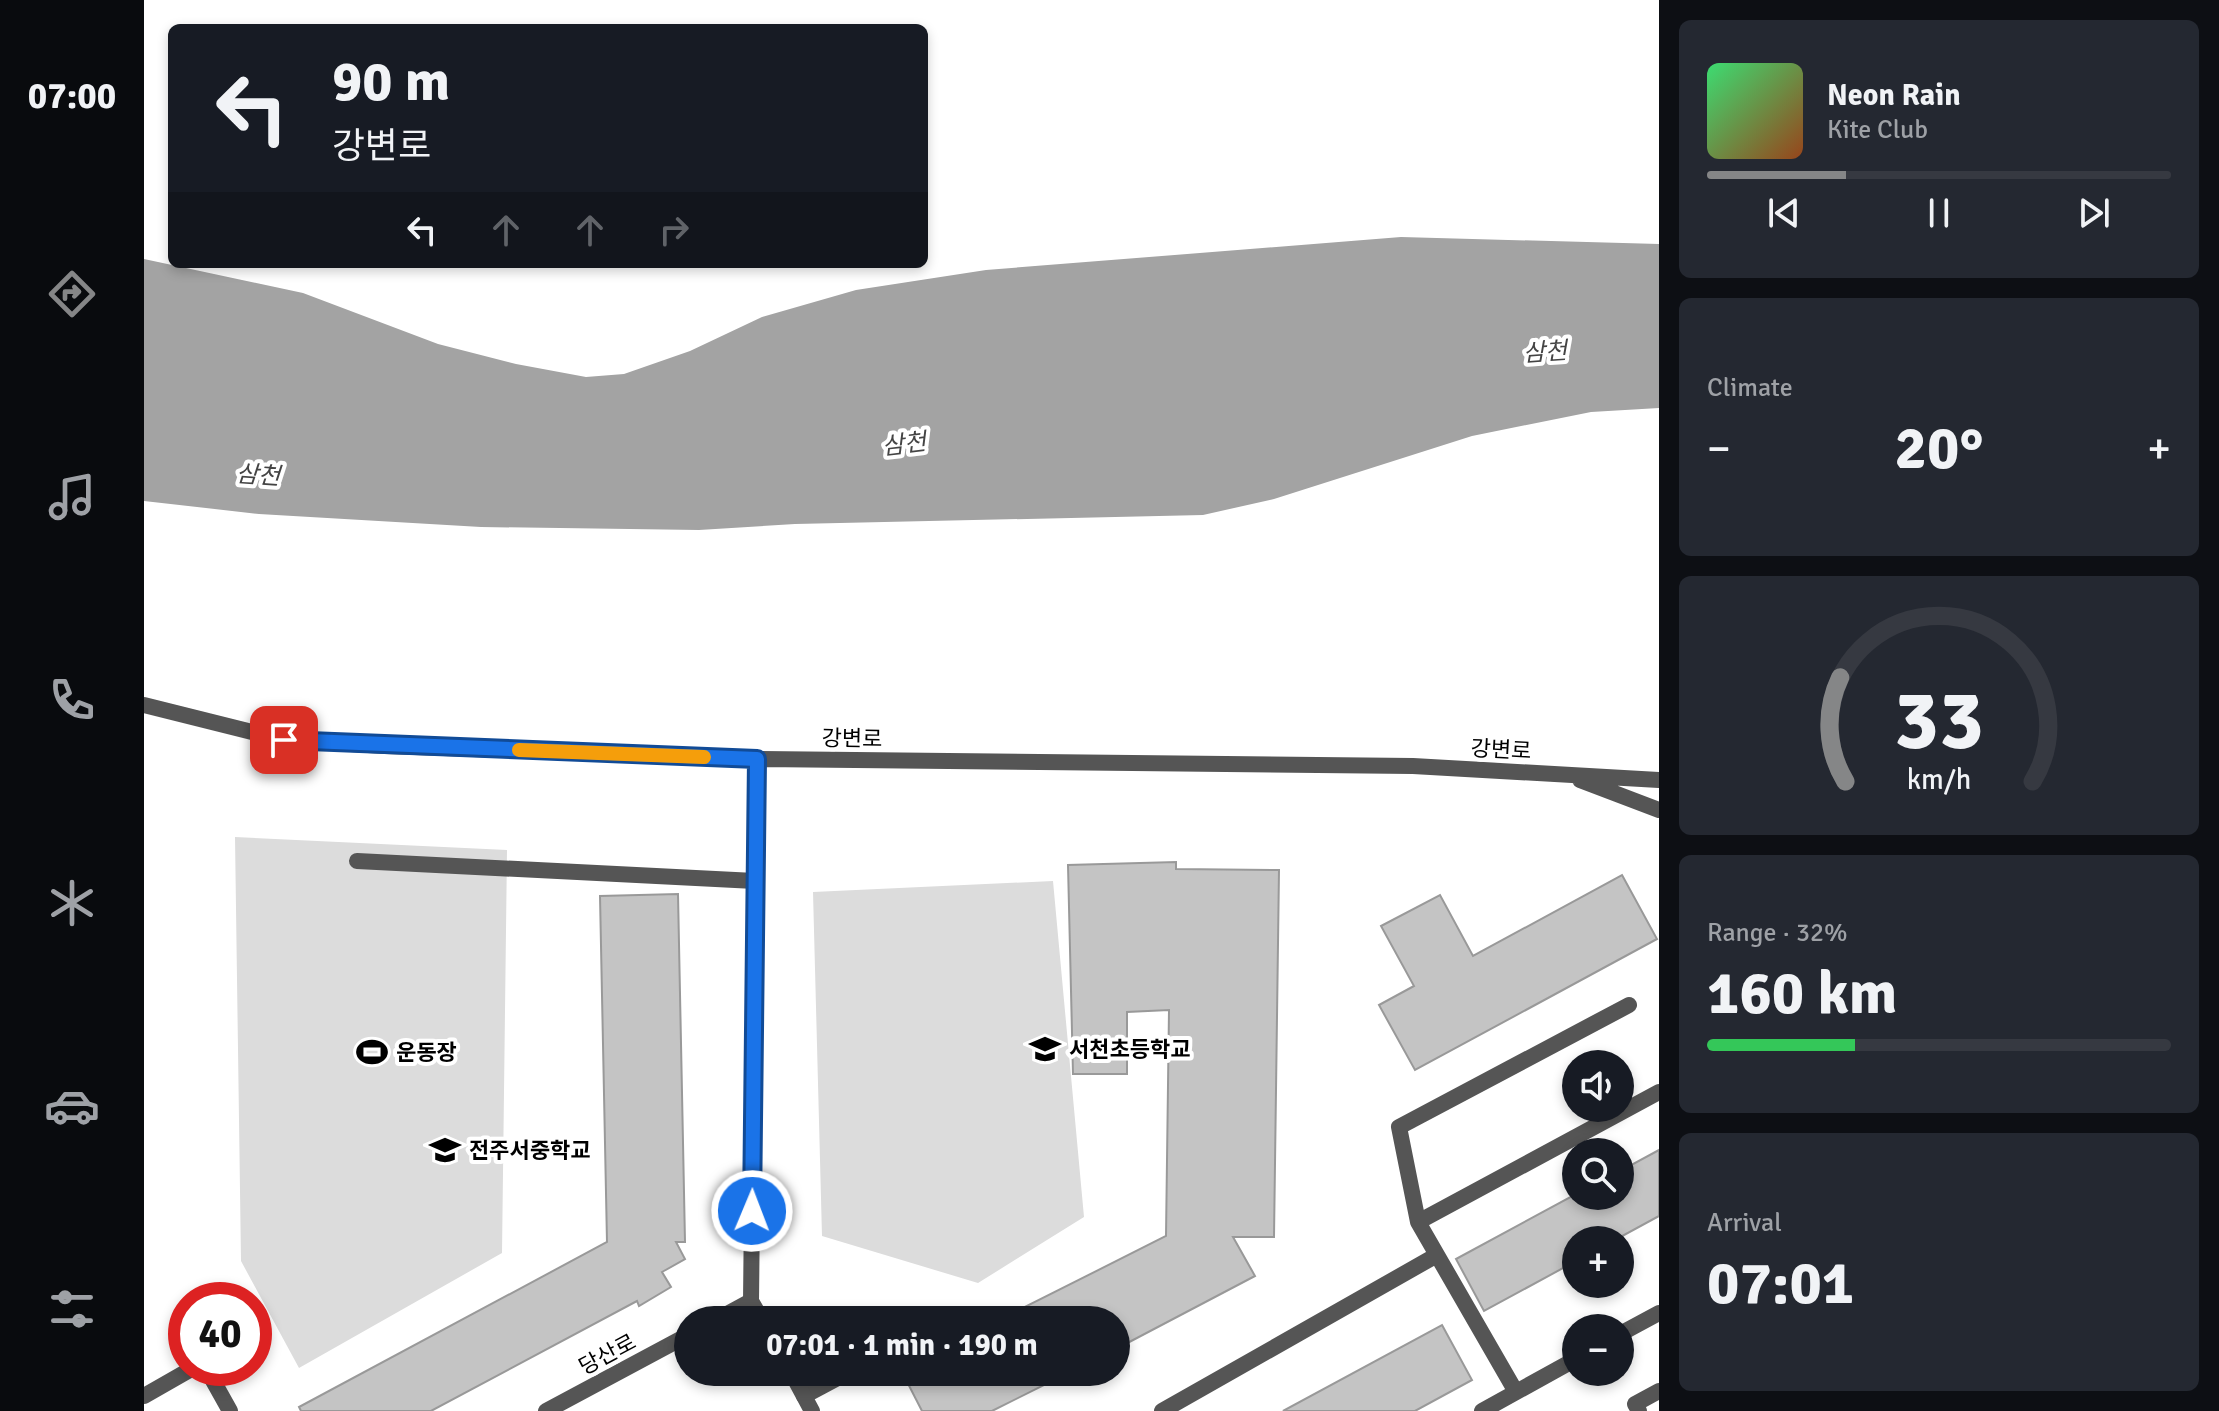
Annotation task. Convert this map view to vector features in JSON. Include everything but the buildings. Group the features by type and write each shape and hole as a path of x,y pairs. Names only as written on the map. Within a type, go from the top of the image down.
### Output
{"street":[{"name":"강변로","path":"144,705 284,740 757,759 1413,766 1657,778"},
{"path":"754,1306 751,1301 757,759"},
{"name":"강변로","path":"1564,774 1659,810"},
{"path":"357,861 755,881"},
{"path":"1516,1392 1418,1222 1399,1127 1629,1005"},
{"path":"1418,1222 1659,1092"},
{"path":"1162,1411 1437,1255"},
{"path":"742,1306 751,1301"},
{"path":"1634,1326 1659,1313"},
{"name":"당산로","path":"546,1411 674,1342"},
{"path":"1482,1411 1562,1367"},
{"path":"144,1396 168,1382"},
{"path":"216,1386 230,1411"},
{"path":"798,1386 808,1404 831,1386"},
{"path":"1639,1411 1635,1404 1659,1391"}],"shaded area":[{"name":"운동장","path":"235,837 507,850 502,1253 299,1368 272,1318 272,1282 252,1282 241,1261"},
{"path":"1053,881 1084,1217 978,1283 822,1236 813,892"}],"water":[{"name":"삼천","path":"1401,237 1659,244 1659,408 1591,412 1472,436 1274,499 1203,515 795,524 699,530 481,527 259,514 144,501 144,259 168,264 168,268 186,268 303,293 438,344 516,364 586,377 624,374 690,351 762,317 856,290 986,270"}],"slow traffic":[{"path":"519,750 704,757"}],"place":[{"name":"서천초등학교","path":"1045,1049"},
{"name":"운동장","path":"372,1052"},
{"name":"전주서중학교","path":"445,1150"}],"route":[{"path":"284,740 757,759 752,1211"}]}
